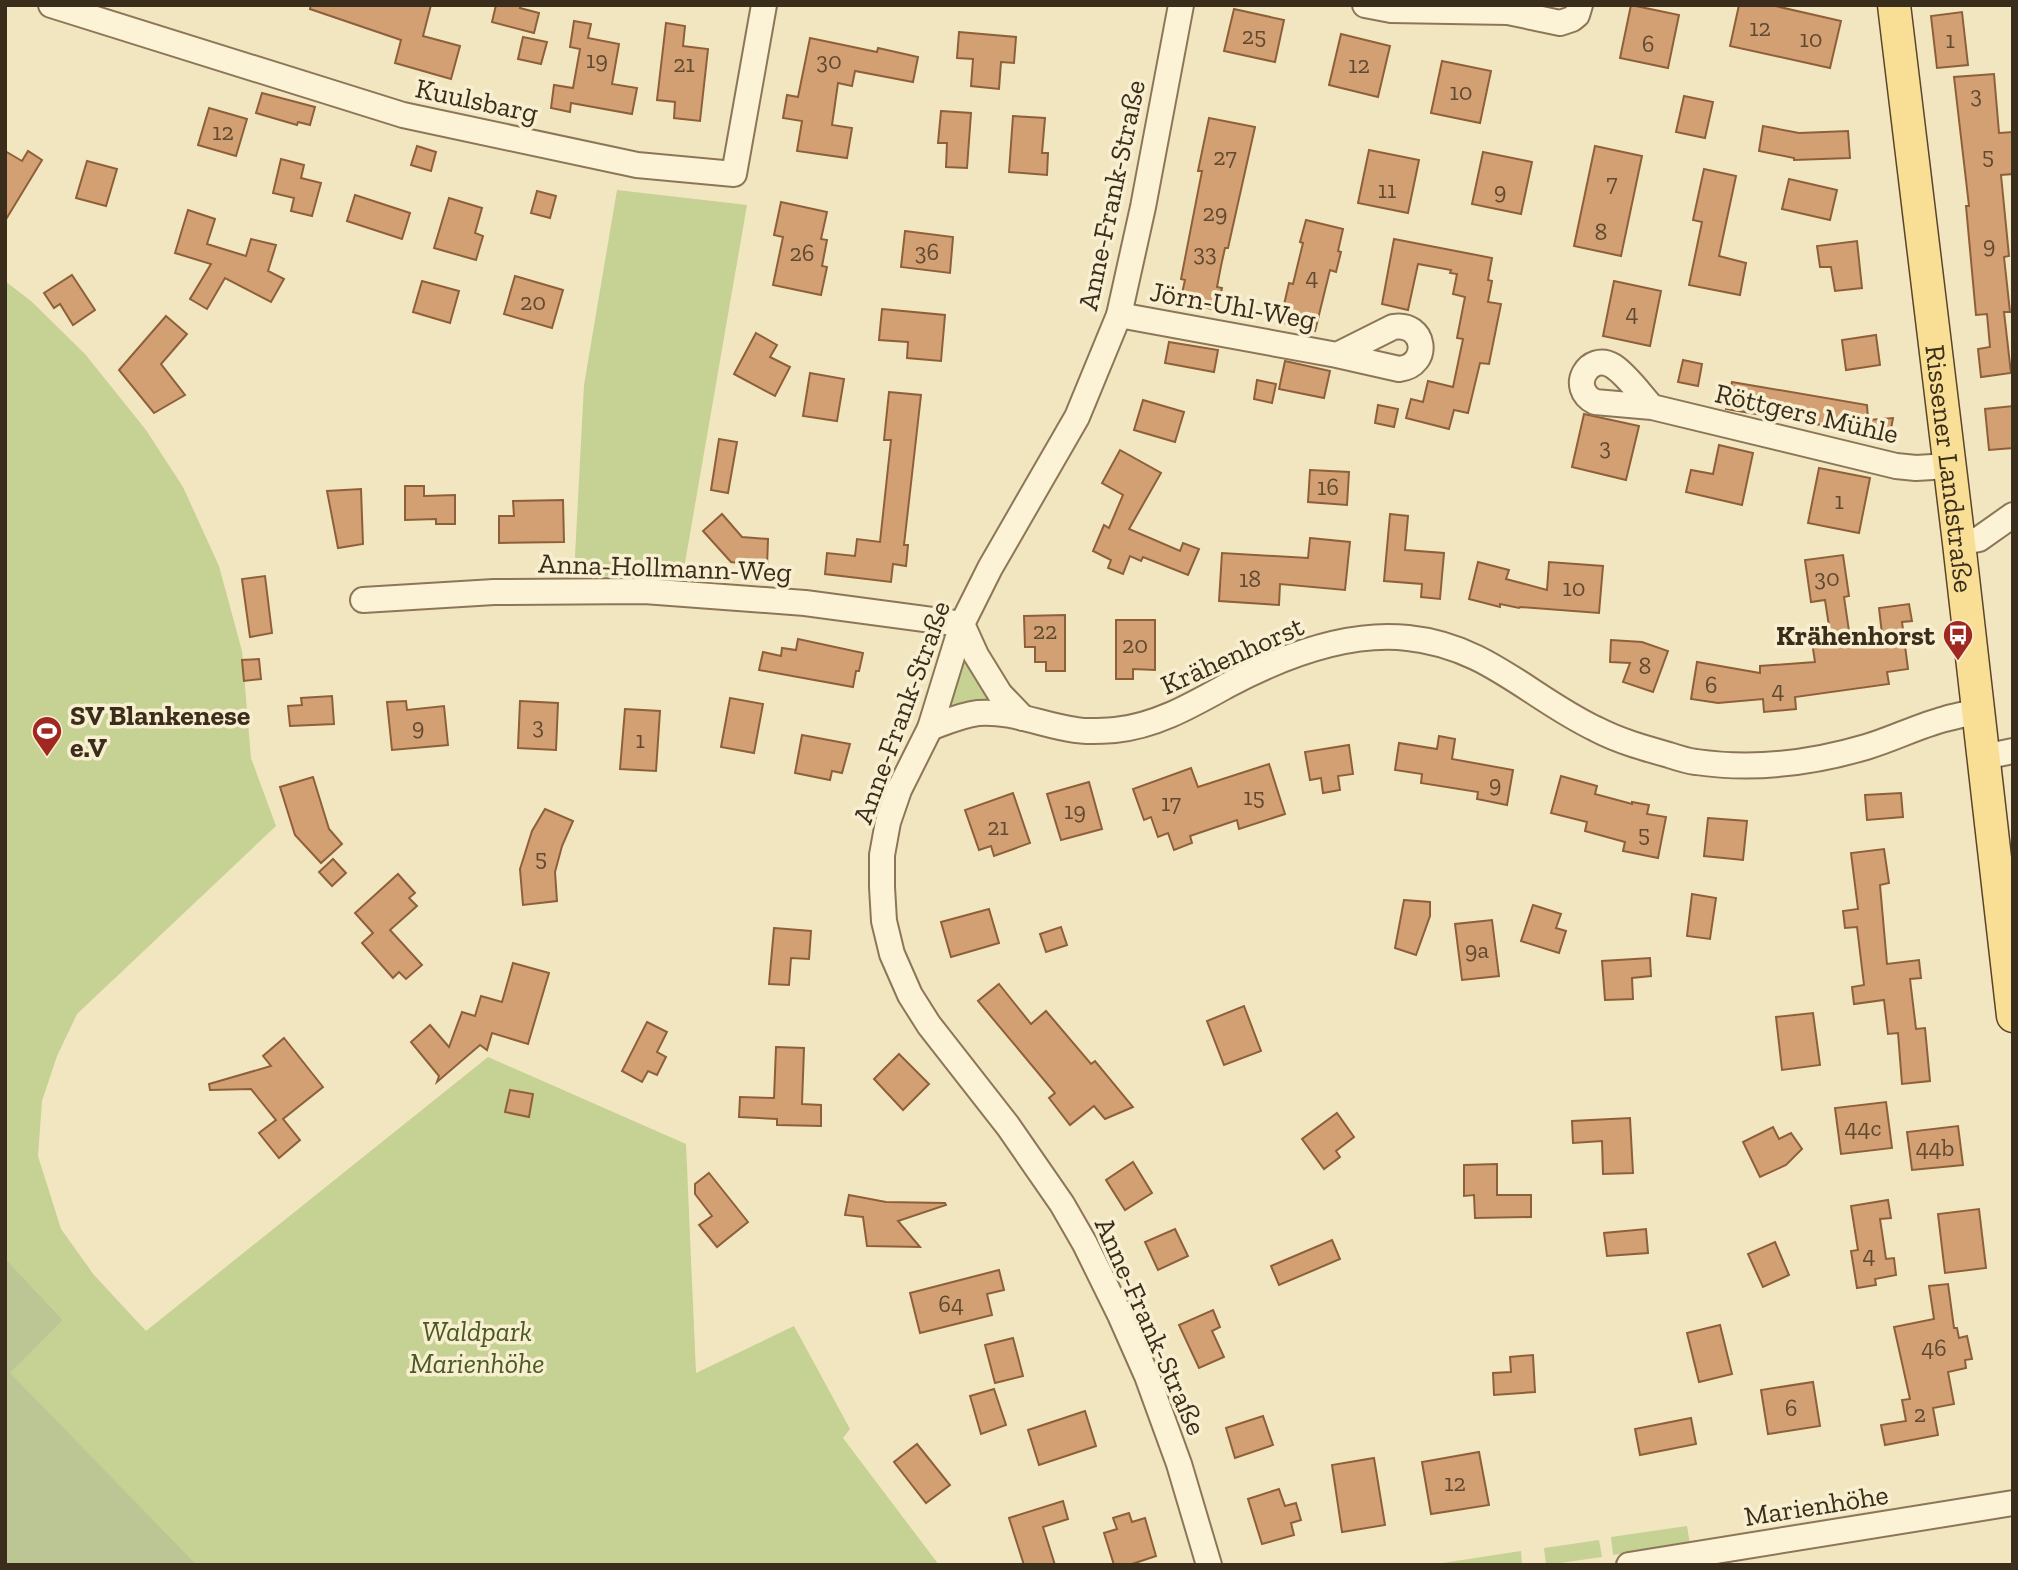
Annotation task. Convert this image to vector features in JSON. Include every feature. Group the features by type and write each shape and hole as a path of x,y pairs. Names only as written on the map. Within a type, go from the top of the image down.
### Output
{"main road":[{"name":"Rissener Landstraße","path":"1894,5 1978,711 1998,754 2013,1016"}],"street":[{"name":"Kuulsbarg","path":"51,5 403,115 637,165 734,174 764,5"},
{"name":"Anne-Frank-Straße","path":"1181,5 1143,207 1119,315 1077,417 990,568 962,624 930,728 899,790 888,822 882,855 884,921 892,954 903,982 929,1025 1027,1152 1085,1244 1147,1376 1179,1464 1209,1565"},
{"path":"1365,5 1391,10 1513,9 1560,23 1573,19 1580,5"},
{"name":"Jörn-Uhl-Weg","path":"1119,315 1337,355"},
{"name":"Röttgers Mühle","path":"1652,407 1896,466 1949,466"},
{"path":"1959,542 1979,539 2013,515"},
{"name":"Anna-Hollmann-Weg","path":"363,600 495,592 644,591 805,603 962,624"},
{"path":"962,624 976,655 1000,694 1023,718"},
{"name":"Krähenhorst","path":"930,728 955,718 980,713 1023,718 1077,731 1116,730 1153,722 1301,653 1359,638 1408,638 1444,645 1476,656 1596,729 1638,746 1694,762 1743,765 1827,757 1978,711"},
{"name":"Marienhöhe","path":"1629,1565 1694,1560 2013,1503"}],"green space":[{"path":"617,190 747,205 682,580 574,575 584,385"},
{"name":"Waldpark Marienhöhe","path":"5,281 31,301 85,354 146,430 183,487 219,566 242,651 251,758 276,826 77,1014 57,1056 42,1101 38,1156 61,1229 94,1275 146,1331 488,1057 686,1144 696,1373 794,1326 850,1429 843,1438 939,1565 197,1565 9,1373 63,1320 5,1258"},
{"path":"963,654 995,701 948,707"},
{"path":"5,1258 63,1320 10,1373 197,1565 5,1565"},
{"path":"1687,1526 1690,1544 1613,1555 1611,1537"},
{"path":"1599,1540 1602,1557 1546,1565 1544,1548"},
{"path":"1521,1551 1522,1565 1436,1564"}],"building":[{"path":"311,5 431,5 423,36 460,46 451,79 395,63 401,40 310,9"},
{"path":"496,5 521,5 520,8 539,13 534,33 492,22"},
{"path":"1631,5 1679,15 1668,68 1620,58"},
{"path":"1739,5 1771,5 1841,21 1830,68 1730,46"},
{"path":"1234,9 1284,20 1275,62 1224,51"},
{"path":"1962,12 1968,65 1937,68 1931,16"},
{"path":"574,21 591,24 588,38 619,44 612,84 637,88 632,114 571,103 570,112 551,108 554,85 573,88 580,49 570,47"},
{"path":"666,23 685,26 683,46 708,49 700,121 674,118 675,102 657,100"},
{"path":"959,32 1016,37 1014,63 1001,62 999,89 971,86 973,59 957,58"},
{"path":"1341,34 1390,46 1378,97 1329,85"},
{"path":"523,37 547,42 541,64 518,59"},
{"path":"810,38 877,52 878,48 918,57 913,82 855,71 852,86 838,83 832,125 852,128 847,158 797,151 802,121 783,118 787,95 798,97"},
{"path":"1442,61 1491,71 1480,123 1431,113"},
{"path":"1994,74 1999,133 2013,132 2013,174 2001,175 2009,256 2004,257 2010,312 2004,312 2011,373 1981,377 1978,349 1990,347 1987,314 1976,315 1966,206 1969,206 1954,77"},
{"path":"262,93 315,107 310,125 298,122 297,125 256,113"},
{"path":"1684,96 1713,102 1705,138 1676,132"},
{"path":"209,108 247,119 236,156 198,145"},
{"path":"941,111 971,113 967,168 946,167 947,143 938,143"},
{"path":"1013,116 1045,118 1042,153 1048,153 1047,175 1009,172"},
{"path":"1209,118 1255,127 1228,248 1225,248 1221,266 1217,287 1222,288 1217,310 1180,302 1185,280 1181,279 1202,171 1198,171"},
{"path":"1763,126 1799,133 1848,131 1850,158 1794,160 1759,151"},
{"path":"417,146 436,152 431,171 411,165"},
{"path":"1595,146 1642,156 1621,256 1574,246"},
{"path":"1369,150 1419,160 1408,213 1358,203"},
{"path":"5,151 22,161 28,151 42,160 5,221"},
{"path":"1483,152 1532,162 1521,214 1472,204"},
{"path":"281,159 304,165 301,178 321,183 312,216 291,211 294,198 273,193"},
{"path":"87,161 117,169 106,206 76,198"},
{"path":"1704,169 1736,176 1719,256 1746,263 1740,295 1689,285 1702,222 1693,220"},
{"path":"1789,179 1837,190 1830,220 1782,209"},
{"path":"537,191 556,196 550,218 531,213"},
{"path":"355,195 410,213 402,239 347,221"},
{"path":"449,198 482,208 475,233 483,236 476,260 434,248"},
{"path":"781,202 827,212 821,239 827,240 822,266 827,267 821,295 773,285 783,237 774,235"},
{"path":"188,210 215,219 207,244 246,256 251,239 276,245 268,271 284,279 271,302 225,278 207,309 190,299 211,264 175,253"},
{"path":"1306,220 1343,229 1336,272 1330,270 1315,331 1280,322 1289,283 1293,284"},
{"path":"905,231 953,237 950,273 901,267"},
{"path":"1394,239 1492,258 1488,302 1501,304 1489,364 1480,363 1468,413 1454,410 1449,429 1406,418 1411,399 1423,402 1428,381 1453,387 1463,339 1457,338 1465,297 1453,294 1457,274 1450,273 1451,270 1418,264 1408,310 1382,304"},
{"path":"1857,241 1862,288 1835,291 1831,267 1820,267 1817,246"},
{"path":"72,275 95,310 73,325 60,304 54,308 44,293"},
{"path":"515,276 563,290 552,328 504,314"},
{"path":"422,281 459,291 450,323 413,312"},
{"path":"1614,281 1661,291 1650,346 1603,336"},
{"path":"882,309 945,315 941,361 907,358 908,342 879,340"},
{"path":"166,316 187,334 161,364 185,395 154,413 119,370"},
{"path":"756,333 777,345 770,357 790,367 775,396 734,374"},
{"path":"1876,335 1880,365 1846,370 1842,340"},
{"path":"1169,342 1218,350 1214,372 1165,363"},
{"path":"1683,360 1702,364 1698,386 1678,382"},
{"path":"1285,361 1330,371 1324,398 1279,389"},
{"path":"810,373 844,379 837,421 803,416"},
{"path":"1257,380 1276,384 1272,403 1254,399"},
{"path":"1732,382 1867,405 1868,420 1893,418 1889,440 1826,429 1827,426 1726,409"},
{"path":"889,392 921,395 904,545 908,545 906,566 893,564 891,582 825,574 827,553 855,556 857,539 880,542 891,440 884,440"},
{"path":"1143,400 1184,412 1175,442 1134,430"},
{"path":"1378,405 1398,409 1394,427 1375,423"},
{"path":"2013,406 2013,448 1989,450 1985,409"},
{"path":"1584,414 1639,426 1626,480 1572,467"},
{"path":"719,439 737,442 728,493 711,490"},
{"path":"1719,445 1753,453 1742,505 1686,492 1691,470 1713,474"},
{"path":"1120,450 1161,473 1129,529 1180,551 1183,543 1199,549 1188,575 1143,557 1141,561 1130,556 1123,574 1108,568 1111,560 1093,551 1104,525 1109,528 1123,495 1102,483"},
{"path":"1819,468 1870,478 1859,533 1808,523"},
{"path":"1310,470 1349,472 1347,505 1308,502"},
{"path":"405,486 424,486 424,496 455,495 455,524 436,524 436,519 405,520"},
{"path":"361,489 363,544 338,548 327,491"},
{"path":"563,500 564,542 499,543 499,516 514,516 513,501"},
{"path":"722,514 742,537 768,539 767,567 731,562 703,531"},
{"path":"1390,514 1408,516 1405,550 1444,553 1440,599 1421,597 1422,584 1384,581"},
{"path":"1310,538 1350,542 1345,590 1280,584 1279,605 1219,601 1222,553 1308,558"},
{"path":"1843,555 1849,596 1844,597 1850,638 1882,634 1879,608 1909,604 1912,621 1902,622 1908,669 1887,672 1889,684 1795,697 1796,709 1764,712 1763,699 1718,703 1691,699 1697,662 1760,673 1760,666 1815,662 1812,642 1831,639 1825,600 1811,602 1805,560"},
{"path":"1478,562 1509,570 1506,579 1547,590 1549,562 1603,566 1599,613 1519,608 1500,604 1500,607 1469,599"},
{"path":"265,576 272,633 250,637 242,579"},
{"path":"1065,615 1065,671 1046,671 1046,662 1035,662 1035,647 1025,647 1024,616"},
{"path":"1116,620 1155,620 1155,670 1133,669 1133,679 1116,679"},
{"path":"798,639 863,653 853,687 759,670 763,652 781,656 782,648 796,650"},
{"path":"1611,640 1642,642 1668,651 1653,692 1623,682 1630,663 1610,662"},
{"path":"259,659 261,679 244,681 242,660"},
{"path":"332,696 334,724 290,726 288,706 302,705 301,698"},
{"path":"730,698 763,704 754,753 721,747"},
{"path":"406,701 407,710 444,706 448,745 392,750 387,702"},
{"path":"520,701 558,703 556,750 518,748"},
{"path":"625,709 660,711 656,771 620,769"},
{"path":"802,735 850,744 842,773 832,771 830,780 795,773"},
{"path":"1439,736 1455,739 1452,759 1513,770 1507,805 1477,799 1478,792 1421,783 1422,774 1395,770 1399,743 1437,749"},
{"path":"1349,745 1353,774 1338,776 1340,790 1323,793 1321,778 1310,780 1305,752"},
{"path":"1269,764 1285,814 1239,829 1237,820 1190,836 1192,843 1174,850 1168,833 1158,837 1151,817 1144,820 1133,789 1191,768 1198,787"},
{"path":"1561,776 1597,786 1595,794 1632,804 1649,805 1647,814 1666,817 1658,858 1623,851 1625,842 1585,831 1587,822 1551,813"},
{"path":"313,777 329,829 342,844 321,863 295,835 280,787"},
{"path":"1089,782 1102,829 1061,840 1047,794"},
{"path":"1013,793 1030,843 994,856 991,846 979,850 965,810"},
{"path":"1901,793 1903,817 1867,820 1865,795"},
{"path":"545,809 573,821 555,872 557,901 523,905 520,869 532,831"},
{"path":"1708,818 1747,821 1743,860 1704,856"},
{"path":"1884,849 1889,883 1880,885 1887,964 1919,960 1921,978 1910,979 1916,1029 1925,1028 1930,1081 1902,1084 1898,1033 1888,1034 1884,1000 1854,1004 1852,987 1864,985 1857,927 1845,928 1843,911 1858,909 1851,853"},
{"path":"333,859 346,873 332,886 319,872"},
{"path":"398,874 415,893 409,898 417,906 390,930 422,965 406,979 399,972 393,978 362,943 373,933 355,913"},
{"path":"1692,894 1716,898 1710,939 1687,936"},
{"path":"1404,900 1430,902 1430,916 1416,955 1395,948"},
{"path":"1533,905 1561,914 1556,928 1566,931 1559,953 1521,941"},
{"path":"989,909 999,943 951,957 941,922"},
{"path":"1492,920 1499,976 1462,980 1455,924"},
{"path":"1061,927 1067,945 1046,952 1040,934"},
{"path":"774,928 811,931 809,959 791,958 789,985 769,984"},
{"path":"1650,958 1651,976 1632,978 1633,999 1605,1000 1602,961"},
{"path":"513,963 549,973 528,1044 492,1033 487,1050 480,1045 437,1082 439,1076 411,1042 430,1025 449,1047 462,1012 475,1016 481,996 502,1002"},
{"path":"999,984 1031,1024 1046,1011 1091,1064 1095,1061 1133,1107 1105,1119 1094,1106 1070,1125 1049,1098 1055,1093 978,1001"},
{"path":"1244,1006 1261,1051 1224,1065 1207,1021"},
{"path":"1813,1013 1820,1065 1782,1070 1776,1017"},
{"path":"647,1022 667,1032 657,1052 666,1057 657,1075 648,1071 642,1082 622,1071"},
{"path":"284,1038 323,1087 283,1119 300,1140 279,1158 259,1133 276,1120 251,1089 210,1090 209,1084 271,1066 263,1056"},
{"path":"776,1047 804,1048 802,1104 821,1105 821,1126 777,1125 777,1119 739,1117 740,1097 774,1098"},
{"path":"899,1054 929,1084 903,1110 874,1079"},
{"path":"510,1090 533,1094 529,1117 505,1112"},
{"path":"1886,1102 1892,1148 1841,1154 1835,1108"},
{"path":"1337,1113 1354,1137 1336,1151 1340,1157 1324,1169 1302,1139"},
{"path":"1630,1118 1633,1173 1603,1174 1602,1141 1573,1143 1572,1121"},
{"path":"1958,1126 1963,1165 1912,1170 1907,1132"},
{"path":"1773,1127 1779,1139 1791,1133 1802,1149 1786,1165 1760,1177 1743,1142"},
{"path":"1133,1162 1152,1193 1125,1210 1106,1180"},
{"path":"1497,1164 1497,1195 1531,1195 1531,1217 1475,1218 1474,1195 1464,1196 1464,1165"},
{"path":"709,1173 748,1222 717,1247 699,1225 712,1216 695,1194 695,1184"},
{"path":"849,1195 886,1202 946,1205 898,1221 920,1247 867,1246 863,1217 845,1215"},
{"path":"1888,1200 1891,1218 1880,1219 1886,1259 1894,1258 1896,1275 1875,1279 1876,1285 1857,1288 1851,1251 1858,1250 1851,1206"},
{"path":"1979,1209 1986,1268 1945,1273 1938,1214"},
{"path":"1175,1229 1188,1256 1158,1270 1145,1242"},
{"path":"1646,1229 1648,1253 1607,1256 1604,1233"},
{"path":"1332,1240 1340,1259 1279,1285 1271,1266"},
{"path":"1775,1242 1789,1275 1763,1287 1748,1254"},
{"path":"999,1270 1004,1290 987,1294 992,1315 920,1333 910,1293"},
{"path":"1948,1284 1954,1328 1957,1328 1959,1338 1967,1336 1972,1359 1965,1360 1966,1368 1948,1372 1954,1404 1933,1408 1938,1435 1885,1445 1881,1425 1906,1421 1902,1400 1910,1399 1894,1327 1934,1319 1929,1286"},
{"path":"1213,1310 1220,1327 1212,1331 1224,1357 1199,1368 1179,1325"},
{"path":"1720,1325 1732,1374 1699,1382 1687,1333"},
{"path":"1013,1338 1023,1376 995,1383 985,1345"},
{"path":"1533,1355 1535,1392 1494,1395 1493,1373 1511,1372 1510,1357"},
{"path":"1813,1382 1820,1426 1768,1434 1761,1390"},
{"path":"994,1389 1006,1425 981,1434 970,1396"},
{"path":"1085,1411 1096,1446 1039,1465 1028,1430"},
{"path":"1263,1416 1273,1445 1235,1458 1226,1428"},
{"path":"1691,1418 1696,1444 1640,1455 1635,1429"},
{"path":"917,1444 950,1485 926,1503 894,1462"},
{"path":"1479,1452 1489,1505 1431,1514 1422,1462"},
{"path":"1374,1458 1385,1525 1342,1532 1332,1465"},
{"path":"1279,1489 1285,1506 1296,1503 1301,1520 1291,1523 1294,1535 1262,1544 1248,1499"},
{"path":"1063,1501 1068,1519 1043,1527 1055,1565 1024,1565 1009,1518"},
{"path":"1129,1513 1132,1522 1145,1518 1156,1556 1129,1565 1114,1565 1104,1533 1117,1529 1113,1518"}],"place":[{"name":"Krähenhorst","path":"1958,662"},
{"name":"SV Blankenese e.V","path":"47,758"}]}
